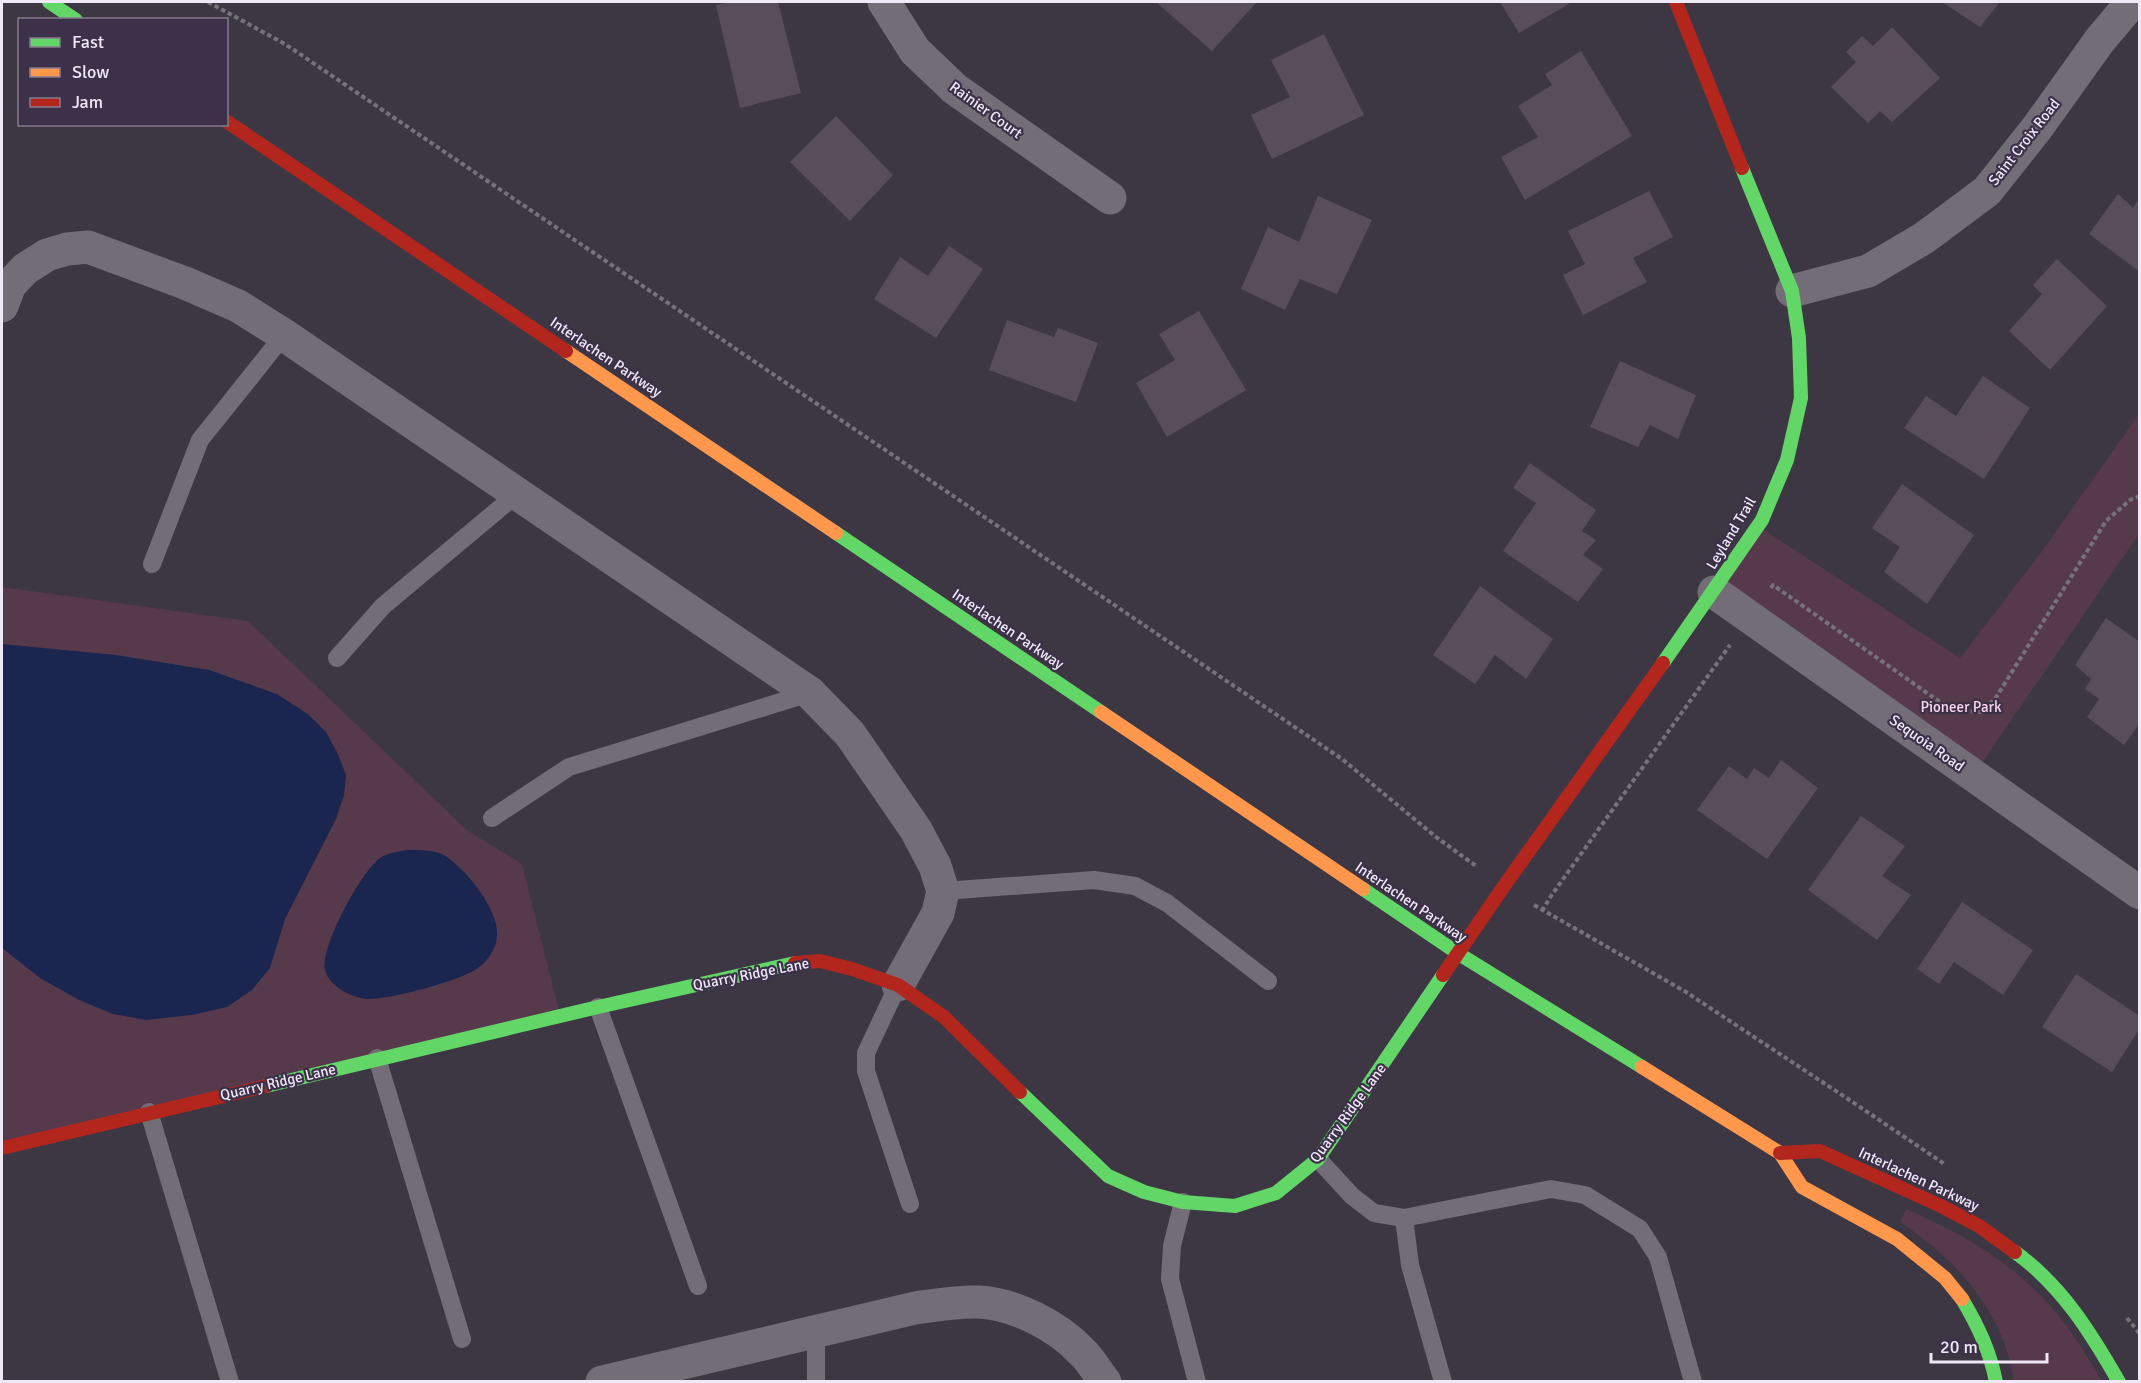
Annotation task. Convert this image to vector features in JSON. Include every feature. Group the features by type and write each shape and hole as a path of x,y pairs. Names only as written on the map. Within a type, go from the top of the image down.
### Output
{"street":[{"path":"50,2 73,18"},
{"name":"Rainier Court","path":"884,2 915,51 955,89 1110,198"},
{"name":"Leyland Trail","path":"1459,954 1504,886 1714,592 1762,520 1787,460 1801,398 1799,338 1791,291 1676,2"},
{"name":"Saint Croix Road","path":"1791,291 1868,271 1924,238 1987,190 2037,128 2100,40 2132,2"},
{"name":"Interlachen Parkway","path":"228,122 1459,954 1780,1153 1802,1187 1897,1239 1945,1278 1958,1293 1980,1329 1992,1360 1996,1382"},
{"path":"2,306 10,285 25,269 47,255 67,249 88,247 185,283 238,306 810,693 850,734 916,831 935,866 943,891 938,913 898,985"},
{"name":"Sequoia Road","path":"1714,592 2139,893"},
{"name":"Quarry Ridge Lane","path":"2,1148 377,1058 786,964 820,961 898,985 944,1017 1108,1176 1144,1192 1183,1202 1235,1206 1276,1193 1317,1160 1459,954"},
{"name":"Interlachen Parkway","path":"1780,1153 1820,1151 1941,1206 1990,1233 2029,1262 2061,1294 2089,1330 2119,1382"},
{"path":"602,1382 915,1308 950,1303 981,1302 1016,1310 1050,1324 1082,1352 1105,1382"}],"lane":[{"path":"152,564 200,440 284,335"},
{"path":"337,657 383,606 517,494"},
{"path":"492,818 569,767 810,693"},
{"path":"943,891 1094,880 1135,886 1167,903 1268,981"},
{"path":"898,985 866,1053 866,1071 910,1204"},
{"path":"598,1007 698,1286"},
{"path":"377,1058 462,1339"},
{"path":"148,1112 230,1382"},
{"path":"1317,1160 1352,1196 1374,1213 1404,1218 1551,1189 1585,1195 1640,1230 1658,1257 1693,1382"},
{"path":"1183,1202 1172,1246 1170,1279 1197,1382"},
{"path":"1404,1218 1410,1265 1443,1382"},
{"path":"816,1332 816,1382"}],"path":[{"path":"208,2 285,44 1342,759 1436,837 1504,886 1542,911 1686,992 1951,1169"},
{"path":"2126,1316 2139,1334"}],"green space":[{"name":"Pioneer Park","path":"2139,414 2139,534 1973,776 1714,592 1758,526 1960,658 2040,554"},
{"path":"2,587 248,621 468,831 522,864 560,1015 2,1148"},
{"path":"1906,1209 1978,1246 2021,1277 2058,1315 2079,1343 2102,1381 2014,1381 2009,1356 1988,1310 1958,1270 1921,1237 1900,1222"}],"water":[{"path":"2,644 116,655 209,670 277,694 309,715 326,732 346,775 344,795 336,819 285,919 270,968 252,990 227,1007 192,1015 146,1020 113,1014 79,1000 40,978 2,948"},
{"path":"406,850 438,852 451,860 472,880 495,919 496,943 481,966 469,973 393,996 369,999 356,997 337,987 327,976 325,959 329,945 343,911 372,866 383,856"}],"building":[{"path":"731,2 778,2 801,93 740,108 716,5"},
{"path":"1156,2 1257,2 1212,51"},
{"path":"1500,2 1567,2 1569,4 1519,33"},
{"path":"1942,2 2000,2 1980,27"},
{"path":"1892,27 1940,78 1892,122 1880,111 1868,123 1831,87 1856,62 1846,52 1862,36 1873,46"},
{"path":"1324,34 1364,115 1272,159 1251,115 1290,97 1271,60"},
{"path":"1581,51 1632,136 1525,200 1501,157 1538,137 1518,106 1552,85 1545,74"},
{"path":"836,116 893,175 850,221 790,162"},
{"path":"1649,191 1673,237 1633,258 1647,282 1583,315 1563,275 1585,264 1568,231"},
{"path":"2118,194 2133,208 2140,197 2140,272 2089,234"},
{"path":"1318,196 1372,220 1337,294 1300,279 1285,310 1241,289 1268,227 1299,242"},
{"path":"949,246 983,269 936,338 874,299 900,257 928,276"},
{"path":"2057,259 2107,306 2050,370 2009,331 2042,294 2033,285"},
{"path":"1199,311 1246,390 1167,437 1136,383 1175,360 1159,334"},
{"path":"1007,320 1054,337 1058,328 1098,343 1076,402 989,370"},
{"path":"1620,361 1696,395 1678,439 1650,425 1638,447 1590,427"},
{"path":"1983,376 2030,408 1984,479 1904,428 1926,396 1956,416"},
{"path":"1530,463 1596,510 1582,531 1596,540 1583,555 1603,569 1578,602 1503,551 1536,503 1513,488"},
{"path":"1902,484 1974,535 1927,604 1884,572 1900,547 1872,528"},
{"path":"1480,586 1553,639 1526,679 1495,655 1475,684 1433,655"},
{"path":"2106,618 2140,642 2140,723 2124,745 2087,717 2099,699 2085,689 2091,679 2075,665"},
{"path":"1781,760 1818,788 1767,859 1697,810 1729,766 1747,779 1754,768 1769,778"},
{"path":"1861,816 1905,846 1882,876 1911,895 1877,940 1808,890"},
{"path":"1962,902 2033,950 2003,995 1954,962 1939,984 1917,969"},
{"path":"2076,974 2140,1016 2140,1028 2112,1072 2042,1027"}],"traffic: fast":[{"path":"49,2 73,18"},
{"path":"1663,663 1762,520 1787,460 1801,398 1799,338 1792,291 1742,168"},
{"path":"836,533 1101,712"},
{"path":"1363,889 1459,954 1642,1067"},
{"path":"266,1086 795,963"},
{"path":"1020,1092 1108,1176 1144,1192 1183,1202 1235,1206 1276,1193 1318,1159 1443,975"},
{"path":"2015,1252 2032,1265 2074,1311 2119,1382"},
{"path":"1962,1299 1983,1339 1996,1382"}],"traffic: slow":[{"path":"566,351 836,533"},
{"path":"1101,712 1363,889"},
{"path":"1642,1067 1780,1153 1802,1187 1897,1239 1945,1278 1962,1299"}],"traffic: jam":[{"path":"1676,2 1742,168"},
{"path":"228,122 566,351"},
{"path":"1443,975 1663,663"},
{"path":"795,963 820,961 898,985 944,1017 1020,1092"},
{"path":"2,1148 266,1086"},
{"path":"1780,1153 1820,1151 1941,1206 1979,1226 2015,1252"}]}
